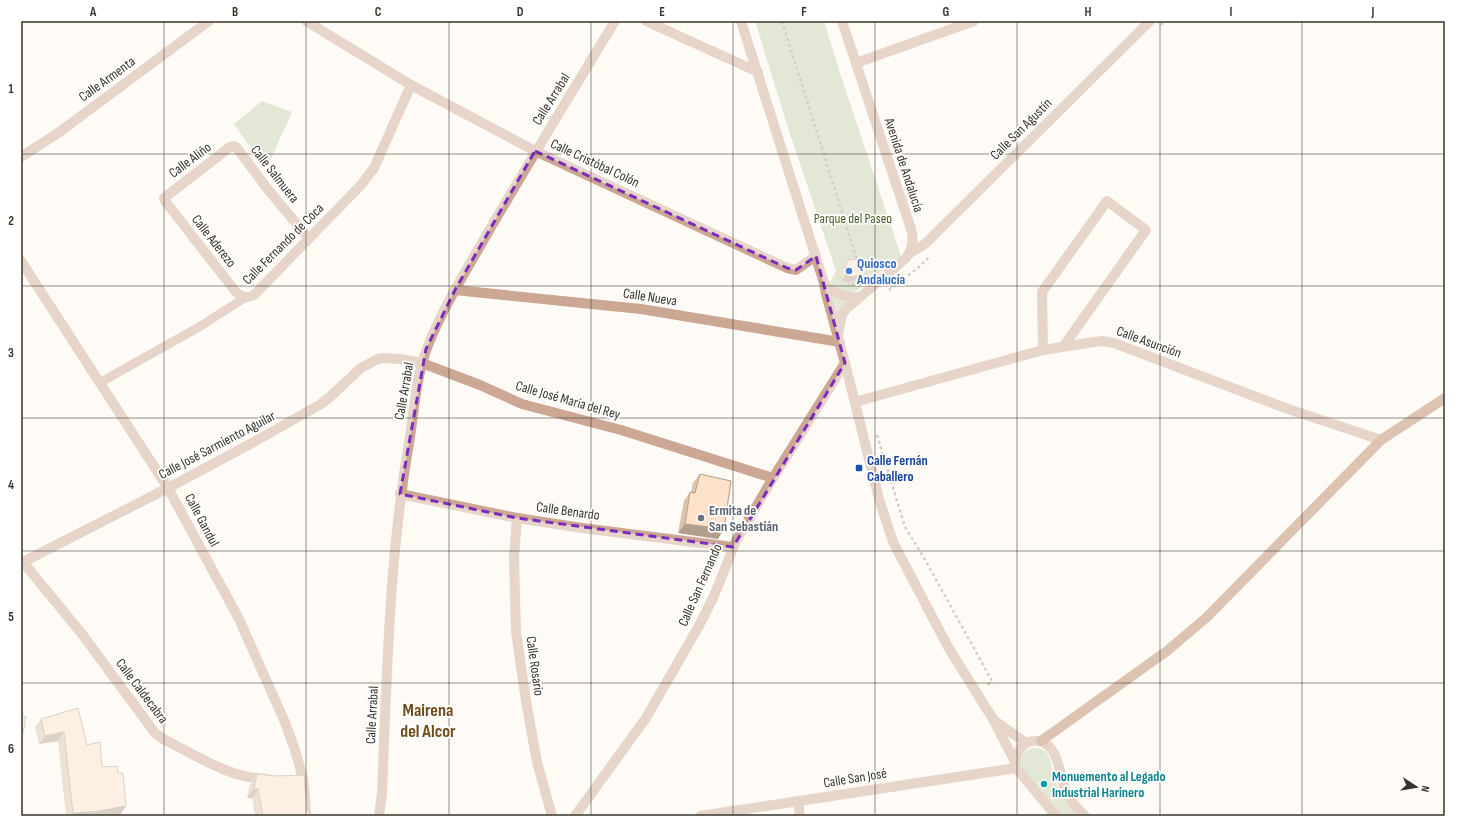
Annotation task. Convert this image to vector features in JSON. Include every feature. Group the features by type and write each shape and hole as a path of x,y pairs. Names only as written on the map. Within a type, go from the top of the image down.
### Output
{"main road":[{"path":"1041,741 1168,651 1207,617 1381,440 1445,398"}],"street":[{"name":"Calle Armenta","path":"21,157 58,133 209,21"},
{"name":"Calle Cristóbal Colón","path":"306,21 411,84 535,151 787,268 796,270 816,256"},
{"name":"Calle Arrabal","path":"379,816 382,793 391,588 400,494 422,363 431,338 456,290 535,151 615,21"},
{"path":"646,21 758,72"},
{"path":"741,21 824,283 879,499 893,542 948,647 993,719 1015,765 1056,816"},
{"name":"Avenida de Andalucía","path":"842,21 911,229 913,241 910,253"},
{"path":"856,63 974,21"},
{"name":"Calle San Agustín","path":"910,253 924,244 1154,25"},
{"name":"Calle Fernando de Coca","path":"101,382 199,327 246,297 254,295 368,177 374,168 411,84"},
{"name":"Calle Salmuera","path":"234,146 309,239"},
{"name":"Calle Aliño","path":"164,198 230,147 234,146"},
{"name":"Calle Aderezo","path":"164,198 236,292 246,297"},
{"path":"1043,350 1042,292 1107,201 1146,230 1063,347"},
{"path":"839,339 842,315 855,297 900,264 910,253"},
{"name":"Calle Gandul","path":"21,261 101,382 168,488 252,646 294,747 306,816"},
{"path":"824,283 836,294 855,297"},
{"name":"Calle Nueva","path":"456,290 633,308 839,339"},
{"name":"Calle Asunción","path":"855,402 1043,350 1103,341 1114,343 1288,409 1381,440"},
{"name":"Calle José Sarmiento Aguilar","path":"22,562 168,488 321,404 368,363 384,358 422,363"},
{"name":"Calle José María del Rey","path":"422,363 480,385 522,404 621,430 773,478"},
{"name":"Calle San Fernando","path":"575,816 646,718 700,624 714,596 734,546 773,478 845,363"},
{"name":"Calle Benardo","path":"400,494 517,518 582,528 734,546"},
{"name":"Calle Rosario","path":"517,518 514,557 516,632 533,739 552,816"},
{"name":"Calle Caldecabra","path":"22,562 82,634 155,733 162,739 219,768 236,774 266,778 280,778"},
{"path":"993,719 1026,743"},
{"path":"1015,765 1017,753 1026,743 1030,741 1041,741 1046,744 1055,756 1064,789 1069,798 1085,816"},
{"name":"Calle San José","path":"700,816 1015,765"},
{"path":"798,801 800,816"}],"path":[{"path":"782,21 860,270 859,280 847,289 848,292 855,297"},
{"path":"1154,25 1165,21"},
{"path":"886,292 918,268 932,254"},
{"path":"875,429 905,527 923,556 992,681 984,688"}],"highlighted area":[{"path":"535,151 787,268 796,270 816,256 845,363 733,547 517,518 400,494 426,349 455,290"}],"green space":[{"name":"Parque del Paseo","path":"755,21 824,21 901,256 856,291 843,291 832,285 831,281 836,271 789,131"},
{"path":"262,101 292,112 266,170 234,124"},
{"path":"828,291 848,300 840,310 836,323"},
{"path":"1031,748 1041,749 1048,754 1055,779 1060,790 1078,816 1061,816 1021,768 1023,756"}],"building":[{"path":"854,259 860,262 862,269 859,274 854,277 846,274 845,268 848,260"},
{"name":"Ermita de San Sebastián","path":"700,474 731,481 724,529 685,524 690,492 695,493"},
{"path":"78,708 87,745 100,742 102,767 117,766 118,773 123,773 126,806 99,811 73,813 64,732 45,736 41,719"},
{"path":"21,716 26,717 21,744"},
{"path":"257,774 276,776 304,775 307,810 310,814 333,816 263,816 258,789 254,789"}],"place":[{"name":"Quiosco Andalucía","path":"849,271"},
{"name":"Calle Fernán Caballero","path":"859,468"},
{"name":"Ermita de San Sebastián","path":"701,518"},
{"name":"Monuemento al Legado Industrial Harinero","path":"1044,784"}],"district":[{"name":"Mairena del Alcor","path":"428,720"}]}
